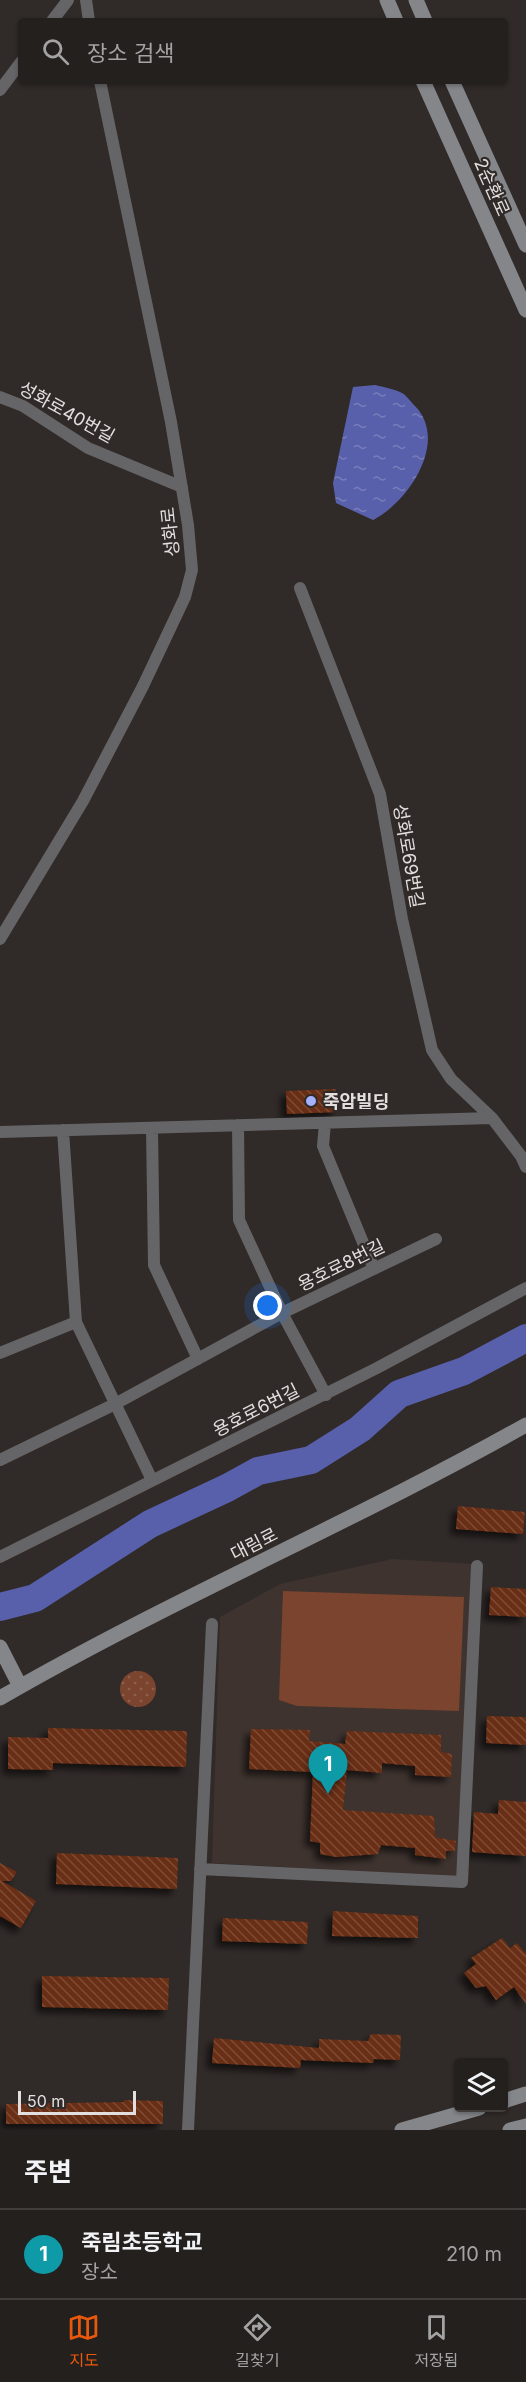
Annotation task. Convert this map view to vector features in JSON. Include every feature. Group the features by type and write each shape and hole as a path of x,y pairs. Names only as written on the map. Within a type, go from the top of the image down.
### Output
{"street":[{"path":"54,18 68,0"},
{"path":"86,0 89,18"},
{"path":"387,0 395,18"},
{"path":"416,0 424,18"},
{"path":"0,90 18,66"},
{"name":"성화로","path":"0,939 83,801 143,686 185,597 192,570 188,525 169,411 101,84"},
{"name":"2순환로","path":"424,84 526,310"},
{"name":"2순환로","path":"453,84 526,245"},
{"name":"성화로40번길","path":"0,397 23,406 88,448 182,487"},
{"name":"성화로69번길","path":"300,588 380,794 402,919 432,1050 451,1079 492,1118 521,1156 526,1167"},
{"path":"0,1132 492,1118"},
{"path":"325,1123 323,1146 374,1269"},
{"path":"237,1125 239,1220 282,1313 326,1395"},
{"path":"152,1128 154,1265 198,1359"},
{"path":"63,1130 76,1322 151,1478"},
{"name":"용호로8번길","path":"0,1460 115,1404 282,1313 436,1239"},
{"name":"용호로6번길","path":"0,1557 326,1395 526,1288"},
{"path":"0,1353 76,1322"},
{"name":"대림로","path":"0,1698 526,1425"},
{"path":"200,1869 462,1882 477,1566"},
{"path":"188,2130 212,1624"},
{"path":"0,1648 20,1686"},
{"path":"508,2099 526,2087"},
{"path":"508,2099 526,2094"},
{"path":"402,2130 465,2112"},
{"path":"510,2130 526,2126"}],"shaded area":[{"path":"392,1559 475,1564 460,1877 212,1863 220,1617 280,1584"},
{"path":"283,1591 464,1597 459,1711 297,1706 279,1700"},
{"path":"138,1671 151,1676 156,1689 151,1702 138,1707 125,1702 120,1689 125,1676"}],"water":[{"path":"375,385 396,390 405,395 424,420 428,436 426,453 411,485 400,500 373,520 336,503 333,483 353,387"}],"building":[{"name":"죽암빌딩","path":"336,1089 337,1112 287,1114 286,1091"},
{"path":"458,1506 525,1512 523,1534 456,1529"},
{"path":"491,1587 526,1589 526,1617 489,1615"},
{"path":"487,1716 526,1717 526,1745 486,1743"},
{"path":"48,1728 187,1731 186,1767 53,1763 53,1770 8,1769 8,1737 48,1738"},
{"path":"251,1729 310,1730 309,1741 345,1744 347,1731 441,1735 441,1752 452,1754 451,1777 415,1775 415,1766 382,1763 382,1773 347,1770 343,1810 434,1816 435,1837 456,1841 455,1851 446,1851 446,1859 415,1855 415,1848 381,1845 378,1854 336,1857 320,1854 320,1843 310,1841 313,1772 249,1769"},
{"path":"499,1800 526,1802 526,1856 472,1852 474,1812 498,1814"},
{"path":"57,1853 178,1858 177,1889 56,1884"},
{"path":"0,1863 17,1872 11,1881 2,1881 36,1901 21,1928 0,1916"},
{"path":"333,1911 418,1916 418,1938 332,1936"},
{"path":"223,1918 308,1922 307,1944 222,1941"},
{"path":"502,1938 510,1948 517,1943 526,1954 526,2004 514,1987 496,2000 486,1986 476,1988 464,1973 476,1964 471,1958"},
{"path":"42,1976 169,1978 168,2010 42,2007"},
{"path":"371,2034 401,2035 400,2060 374,2059 373,2063 301,2060 300,2068 212,2063 214,2038 319,2048 319,2039 368,2041"},
{"path":"124,2100 163,2101 163,2124 6,2124 6,2104 124,2102"}],"waterway":[{"path":"0,1607 35,1598 150,1524 258,1471 311,1460 360,1429 399,1394 464,1371 526,1338"}],"place":[{"name":"죽암빌딩","path":"311,1101"},
{"name":"죽림초등학교","path":"328,1794"}]}
